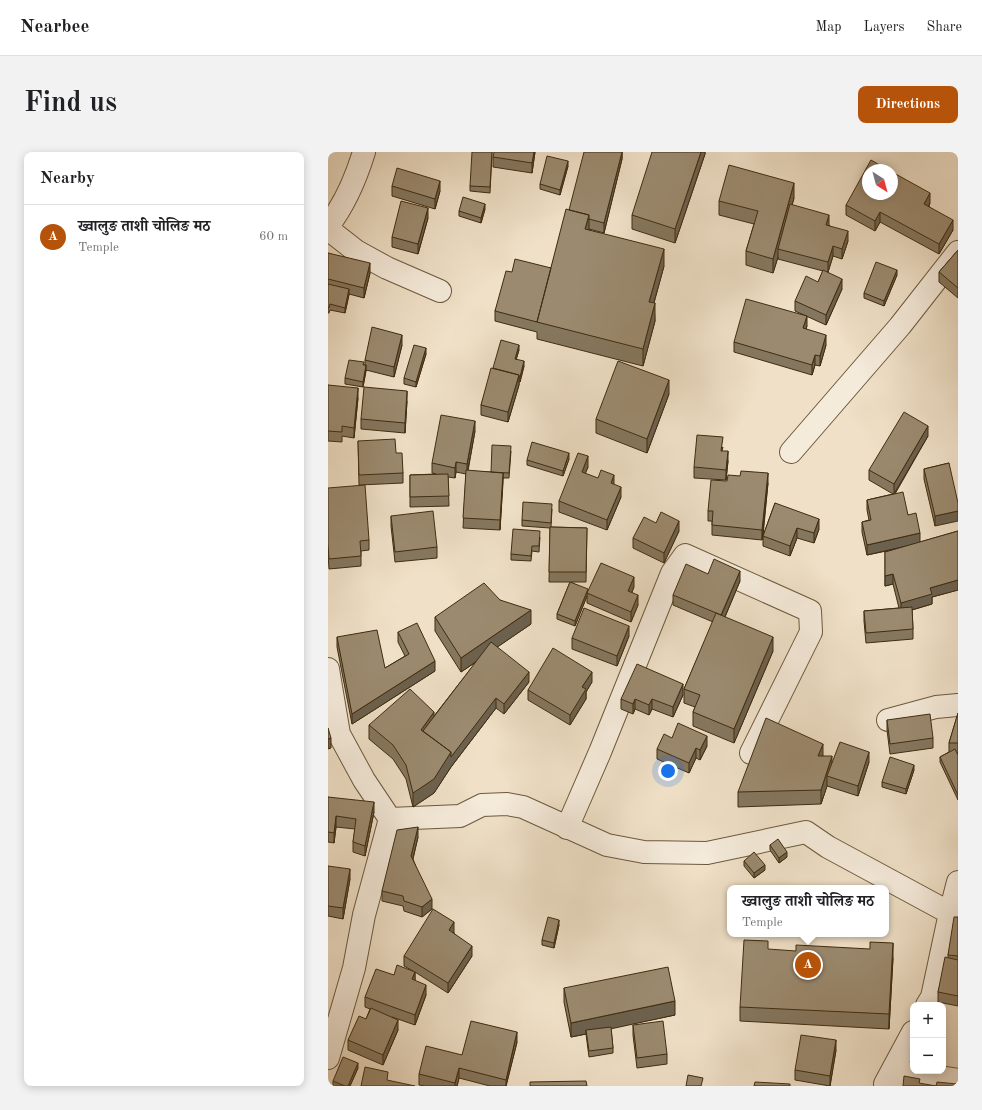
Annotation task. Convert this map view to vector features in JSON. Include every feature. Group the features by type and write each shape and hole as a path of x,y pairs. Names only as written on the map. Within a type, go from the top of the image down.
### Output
{"street":[{"path":"364,152 357,173 338,213 328,228 356,251 387,268 440,291"},
{"path":"791,452 900,326 958,252"},
{"path":"567,828 600,752 672,573 685,555 810,611 811,632 751,753"},
{"path":"328,669 339,734 364,780 390,819 364,914 354,968 328,1058"},
{"path":"888,720 936,706 958,705"},
{"path":"390,819 460,816 482,805 507,804 522,807 607,845 644,852 707,853 806,832 828,847 954,914"},
{"path":"929,1002 932,997 954,914 958,882"},
{"path":"885,1084 910,1038"},
{"path":"885,1084 906,1072 958,1080"}],"building":[{"path":"472,152 492,152 490,187 470,186"},
{"path":"494,152 534,152 532,163 493,157"},
{"path":"584,152 622,152 604,223 589,219 589,215 569,210"},
{"path":"652,152 701,152 675,229 632,215"},
{"path":"547,156 568,161 560,190 540,184"},
{"path":"871,160 878,164 869,164"},
{"path":"729,165 794,183 773,259 746,251 758,211 719,201"},
{"path":"397,168 440,181 435,199 392,186"},
{"path":"898,175 930,193 924,204 953,220 939,244 880,212 875,221 846,205 862,176 862,200 898,200"},
{"path":"463,197 485,204 481,218 459,211"},
{"path":"401,201 428,208 418,244 392,237"},
{"path":"790,204 829,215 826,225 848,231 842,249 833,246 828,262 778,249"},
{"path":"566,209 589,215 585,229 664,249 649,302 655,303 643,349 537,322"},
{"path":"958,250 958,288 939,272"},
{"path":"328,253 370,263 364,288 328,279"},
{"path":"515,259 551,268 537,322 495,311 506,271 512,272"},
{"path":"876,262 897,270 884,301 864,293"},
{"path":"823,270 842,279 826,315 795,301 806,276 818,282"},
{"path":"328,284 349,289 345,308 330,304 329,308 328,307"},
{"path":"746,299 807,316 803,328 826,335 820,356 815,355 812,365 734,342"},
{"path":"372,327 402,335 394,367 365,360"},
{"path":"501,340 519,345 515,359 524,361 520,377 519,375 493,368"},
{"path":"414,345 426,348 416,382 404,378"},
{"path":"349,360 364,362 363,365 366,365 363,382 345,378"},
{"path":"618,361 669,380 647,439 596,419"},
{"path":"491,368 519,375 508,412 481,405"},
{"path":"328,385 358,388 354,428 342,426 342,432 328,431"},
{"path":"364,387 407,391 405,423 361,419"},
{"path":"904,412 928,426 894,484 869,470"},
{"path":"441,415 475,421 467,464 456,462 455,468 432,463"},
{"path":"697,435 723,437 721,451 728,451 726,470 694,467"},
{"path":"395,439 396,453 402,453 403,473 359,475 358,441"},
{"path":"532,442 569,453 563,471 527,460"},
{"path":"492,445 511,446 509,473 491,472"},
{"path":"578,453 588,456 582,472 598,478 601,470 614,475 611,483 621,487 607,520 559,501"},
{"path":"949,463 958,503 958,511 935,516 924,469"},
{"path":"466,470 503,473 500,520 463,518"},
{"path":"741,471 768,473 762,530 712,525 713,511 708,511 711,480 727,481 728,475 740,476"},
{"path":"448,474 449,496 410,497 410,475"},
{"path":"365,485 369,540 360,541 361,556 329,559 328,488"},
{"path":"903,492 908,515 916,513 920,533 867,545 862,522 871,520 867,500"},
{"path":"523,502 552,504 551,523 522,520"},
{"path":"775,503 819,519 814,533 797,528 790,546 763,536"},
{"path":"433,511 437,547 395,552 391,516"},
{"path":"661,512 679,521 664,553 633,538 644,517 656,523"},
{"path":"550,527 587,528 586,572 549,572"},
{"path":"513,529 540,531 539,546 532,546 531,556 511,554"},
{"path":"958,531 958,580 930,588 932,594 901,603 893,574 885,576 885,552"},
{"path":"714,559 740,571 721,615 673,595 686,564 708,574"},
{"path":"601,563 634,577 628,591 638,595 631,612 587,593"},
{"path":"570,582 588,589 575,621 557,614"},
{"path":"484,583 500,600 531,610 461,658 435,617"},
{"path":"912,607 913,629 866,633 864,611"},
{"path":"584,608 629,626 617,656 572,638"},
{"path":"716,613 773,637 734,729 693,712 700,695 684,689"},
{"path":"417,623 435,661 352,714 337,637 377,630 385,668 409,654 398,632"},
{"path":"491,642 529,672 504,704 496,698 451,757 451,752 423,731"},
{"path":"553,648 592,672 582,687 586,689 570,715 528,690"},
{"path":"637,664 683,684 673,707 652,699 649,705 635,699 633,704 621,699"},
{"path":"410,689 434,712 421,730 451,752 434,779 413,793 406,765 393,745 369,725"},
{"path":"958,713 958,743 949,743"},
{"path":"930,714 933,738 890,744 887,720"},
{"path":"766,718 823,744 818,756 832,756 821,790 738,792"},
{"path":"678,723 707,736 700,750 696,748 689,763 657,749 664,734 672,738"},
{"path":"328,728 331,738 328,739"},
{"path":"840,742 869,752 858,786 827,776"},
{"path":"955,749 958,755 958,795 940,757"},
{"path":"890,757 914,765 906,789 882,782"},
{"path":"328,797 374,802 365,846 353,842 356,819 336,816 334,833 328,832"},
{"path":"418,827 411,856 432,899 422,907 404,901 403,896 382,891 397,830"},
{"path":"778,839 787,852 779,858 770,845"},
{"path":"754,852 765,865 754,873 744,861"},
{"path":"328,866 350,869 343,908 328,906"},
{"path":"433,909 454,922 449,930 472,946 448,983 404,956"},
{"path":"548,917 559,920 554,943 542,940"},
{"path":"954,917 958,917 958,956 948,955"},
{"path":"744,940 768,941 768,949 796,951 796,945 870,949 870,942 893,943 889,1014 740,1007"},
{"path":"945,957 958,960 958,996 938,992"},
{"path":"397,965 415,972 412,979 426,985 415,1015 365,997 376,969 394,975"},
{"path":"668,967 675,1001 571,1023 564,988"},
{"path":"371,1008 398,1020 383,1055 348,1040 359,1016 366,1019"},
{"path":"471,1021 517,1032 506,1080 459,1068 455,1083 419,1074 426,1046 462,1055"},
{"path":"663,1021 667,1054 637,1058 633,1025"},
{"path":"611,1027 613,1048 589,1051 586,1030"},
{"path":"801,1035 836,1040 830,1076 795,1070"},
{"path":"343,1057 358,1063 348,1086 333,1081"},
{"path":"365,1067 388,1072 387,1080 415,1086 361,1086"},
{"path":"688,1075 703,1078 701,1086 686,1086"},
{"path":"904,1076 920,1079 919,1083 936,1086 903,1086"},
{"path":"586,1081 587,1086 530,1086 530,1082"},
{"path":"755,1082 790,1084 790,1086 754,1086"},
{"path":"937,1082 957,1084 957,1086 936,1086"}],"place":[{"name":"ख्वालुङ ताशी चोलिङ मठ","path":"808,965"}]}
